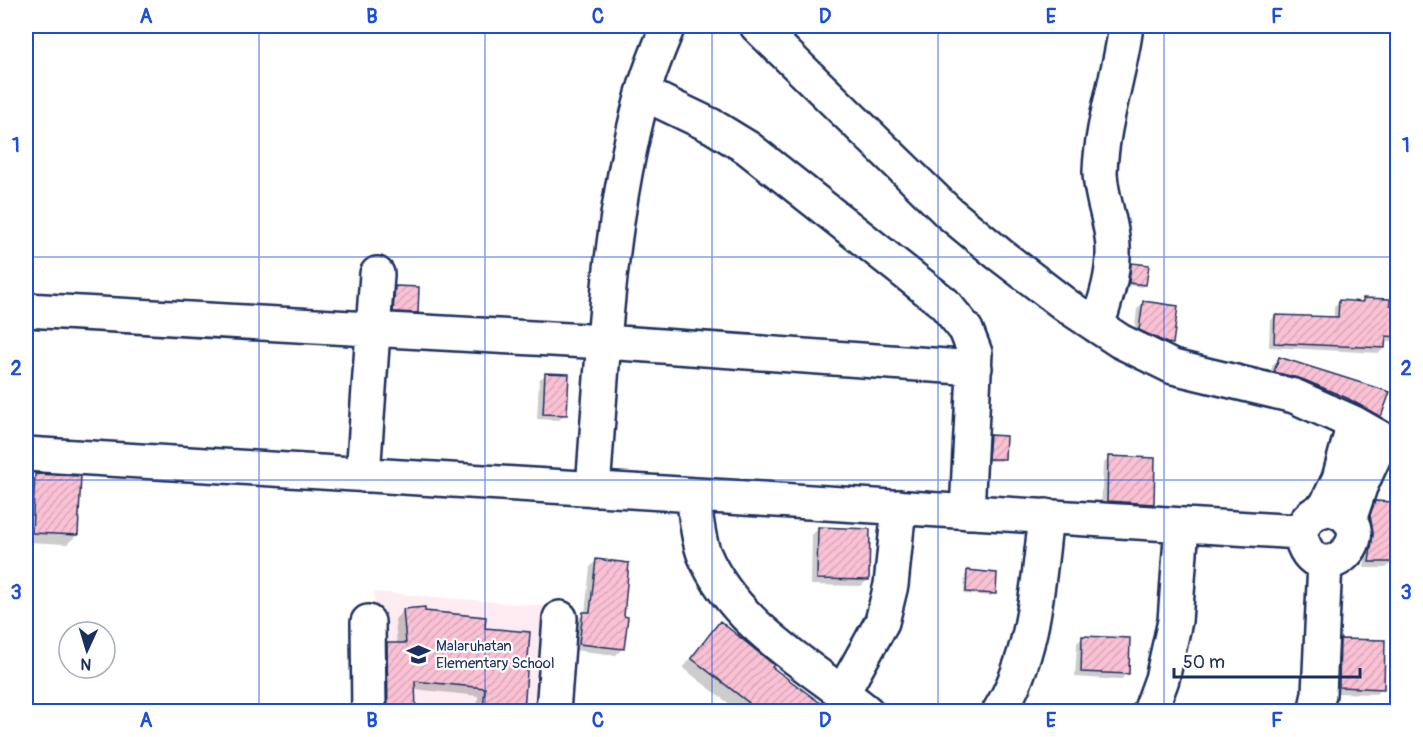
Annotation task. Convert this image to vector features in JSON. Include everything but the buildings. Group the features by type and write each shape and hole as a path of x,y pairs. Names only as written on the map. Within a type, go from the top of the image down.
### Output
{"street":[{"path":"593,489 604,342 621,189 643,93 668,26"},
{"path":"757,26 948,212 999,254 1097,326 1120,341 1173,367 1294,396 1354,423 1390,444 1360,487 1336,515"},
{"path":"1097,326 1108,292 1113,249 1100,174 1103,133 1126,26"},
{"path":"643,93 712,126 748,148 944,303 966,330 975,353 967,512"},
{"path":"363,475 377,274"},
{"path":"26,310 604,342 975,368"},
{"path":"1336,515 1339,479 1354,423"},
{"path":"26,454 1300,532"},
{"path":"693,495 704,552 729,598 754,625 855,702 882,622 891,585 899,507"},
{"path":"1336,515 1353,528 1354,537 1348,552 1341,558 1325,562 1315,559 1307,552 1300,532 1309,517 1336,515"},
{"path":"999,711 1022,661 1034,608 1046,516"},
{"path":"1150,711 1162,679 1175,621 1182,525"},
{"path":"1315,711 1319,694 1325,562"},
{"path":"553,711 560,618"},
{"path":"368,622 369,711"}],"shaded area":[{"path":"374,592 545,606 536,711 377,711"}],"place":[{"name":"Malaruhatan Elementary School","path":"418,655"}]}
